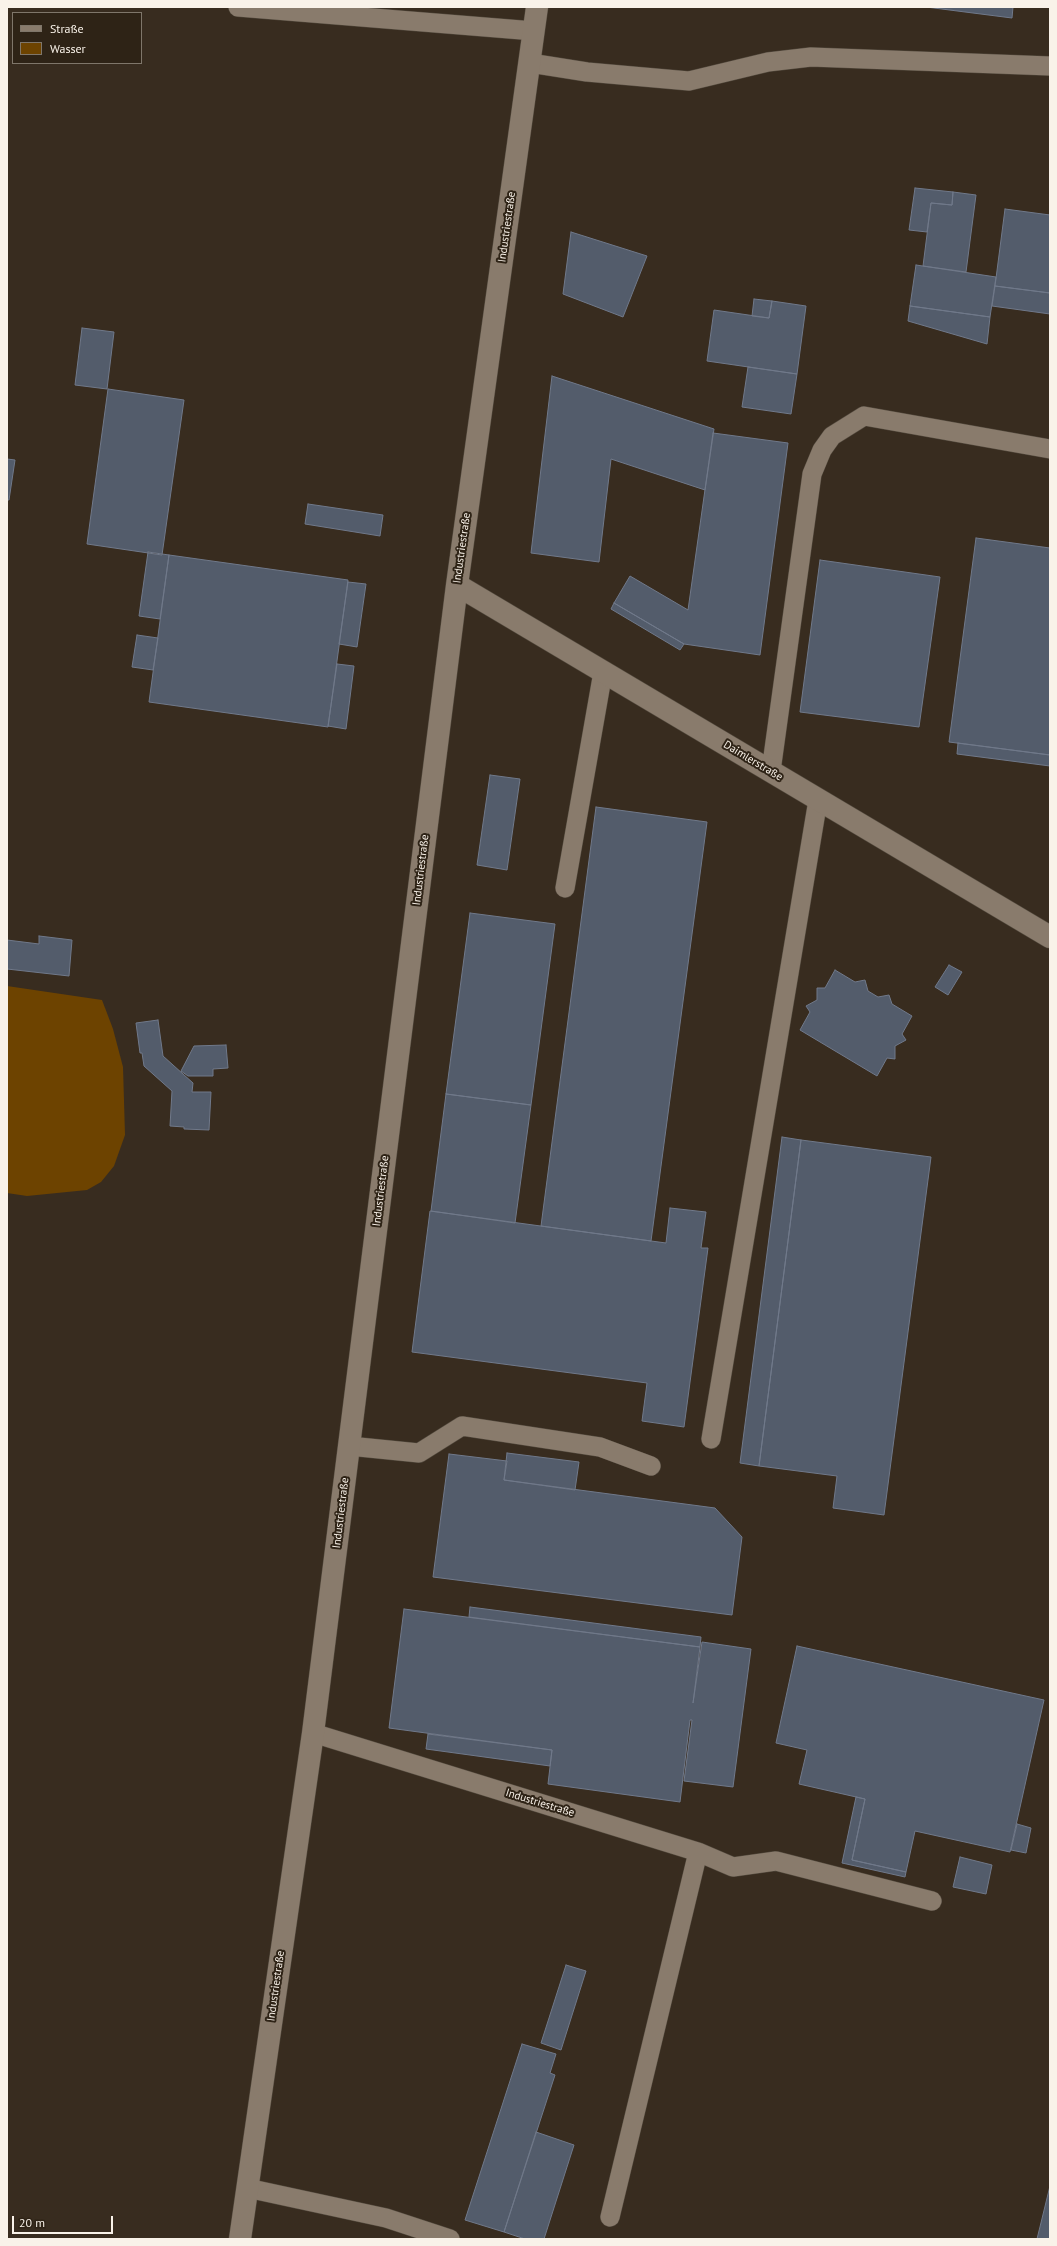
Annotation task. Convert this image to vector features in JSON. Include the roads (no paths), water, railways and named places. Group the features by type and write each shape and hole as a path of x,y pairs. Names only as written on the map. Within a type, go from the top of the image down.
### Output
{"street":[{"name":"Industriestraße","path":"240,2239 313,1734 457,585 537,7"},
{"name":"Daimlerstraße","path":"457,585 1050,937"}],"lane":[{"path":"238,7 534,31"},
{"path":"530,63 587,72 689,80 768,62 810,57 1050,66"},
{"path":"771,772 812,474 822,450 832,436 864,416 1050,449"},
{"path":"565,888 603,672"},
{"path":"711,1439 818,800"},
{"path":"349,1446 419,1453 462,1426 600,1447 651,1466"},
{"name":"Industriestraße","path":"313,1734 698,1852 733,1867 776,1861 932,1901"},
{"path":"610,2217 698,1852"},
{"path":"247,2188 386,2218 450,2239"}],"water":[{"path":"7,986 102,1000 113,1029 123,1067 125,1135 114,1166 101,1182 87,1190 27,1196 7,1193"}]}
